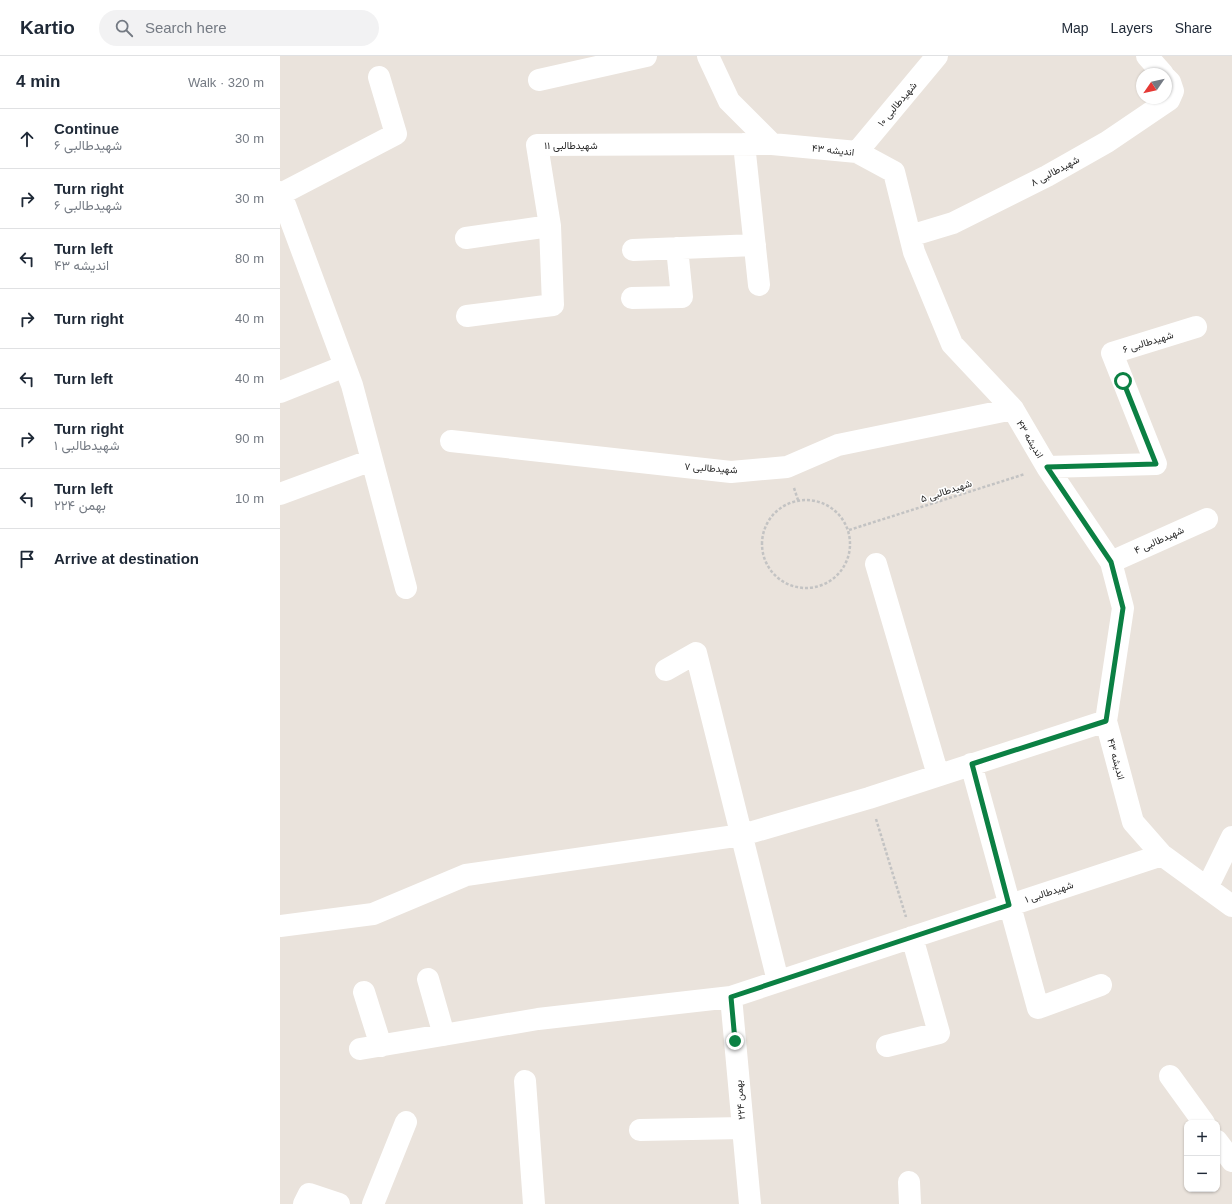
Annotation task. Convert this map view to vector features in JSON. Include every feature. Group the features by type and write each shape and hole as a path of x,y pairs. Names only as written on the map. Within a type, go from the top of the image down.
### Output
{"street":[{"path":"539,80 646,56"},
{"path":"708,56 729,101 772,144"},
{"name":"شهیدطالبی ۱۰","path":"857,152 937,56"},
{"path":"1147,56 1157,68"},
{"path":"379,77 396,134 281,193 352,385 406,588"},
{"name":"شهیدطالبی ۸","path":"910,236 953,223 1047,176 1108,142 1163,104"},
{"path":"744,144 759,285"},
{"name":"شهیدطالبی ۱۱","path":"550,226 536,145 772,144"},
{"name":"اندیشه ۴۳","path":"772,144 857,152 894,172 914,252 952,344 1013,409 1047,467 1111,562 1123,608 1106,721 1133,822 1162,854 1232,906"},
{"path":"466,238 550,226 553,305 467,316"},
{"path":"633,250 754,246"},
{"path":"632,298 682,297 677,248"},
{"name":"شهیدطالبی ۶","path":"1047,467 1156,464 1112,353 1196,327"},
{"path":"280,392 345,366"},
{"name":"شهیدطالبی ۷","path":"451,441 731,472 787,467 838,445 1013,409"},
{"path":"280,494 372,460"},
{"name":"شهیدطالبی ۴","path":"1111,562 1207,519"},
{"path":"876,564 938,775"},
{"path":"666,670 696,653 778,982"},
{"path":"280,926 373,914 466,875 742,835 869,798 1106,721"},
{"path":"972,764 1038,1008 1101,985"},
{"path":"1207,888 1232,837"},
{"name":"شهیدطالبی ۱","path":"364,992 370,1048 538,1019 731,997 1162,854"},
{"path":"887,1046 940,1033 912,937"},
{"path":"428,979 444,1035"},
{"name":"۲۲بهمن ۴","path":"731,997 750,1204"},
{"path":"1170,1076 1202,1120"},
{"path":"525,1081 534,1204"},
{"path":"373,1204 406,1122"},
{"path":"640,1130 743,1128"},
{"path":"1220,1144 1232,1161"},
{"path":"909,1182 910,1204"},
{"path":"304,1204 309,1194 339,1204"}],"path":[{"name":"شهیدطالبی ۵","path":"849,530 1047,467"},
{"path":"798,500 819,501 838,512 849,530 850,551 842,571 825,584 804,588 784,582 768,567 762,547 766,525 778,509 798,500"},
{"path":"869,798 912,937"}],"route":[{"path":"735,1041 731,997 1009,905 972,764 1106,721 1123,608 1111,562 1047,467 1156,464 1123,381"}]}
